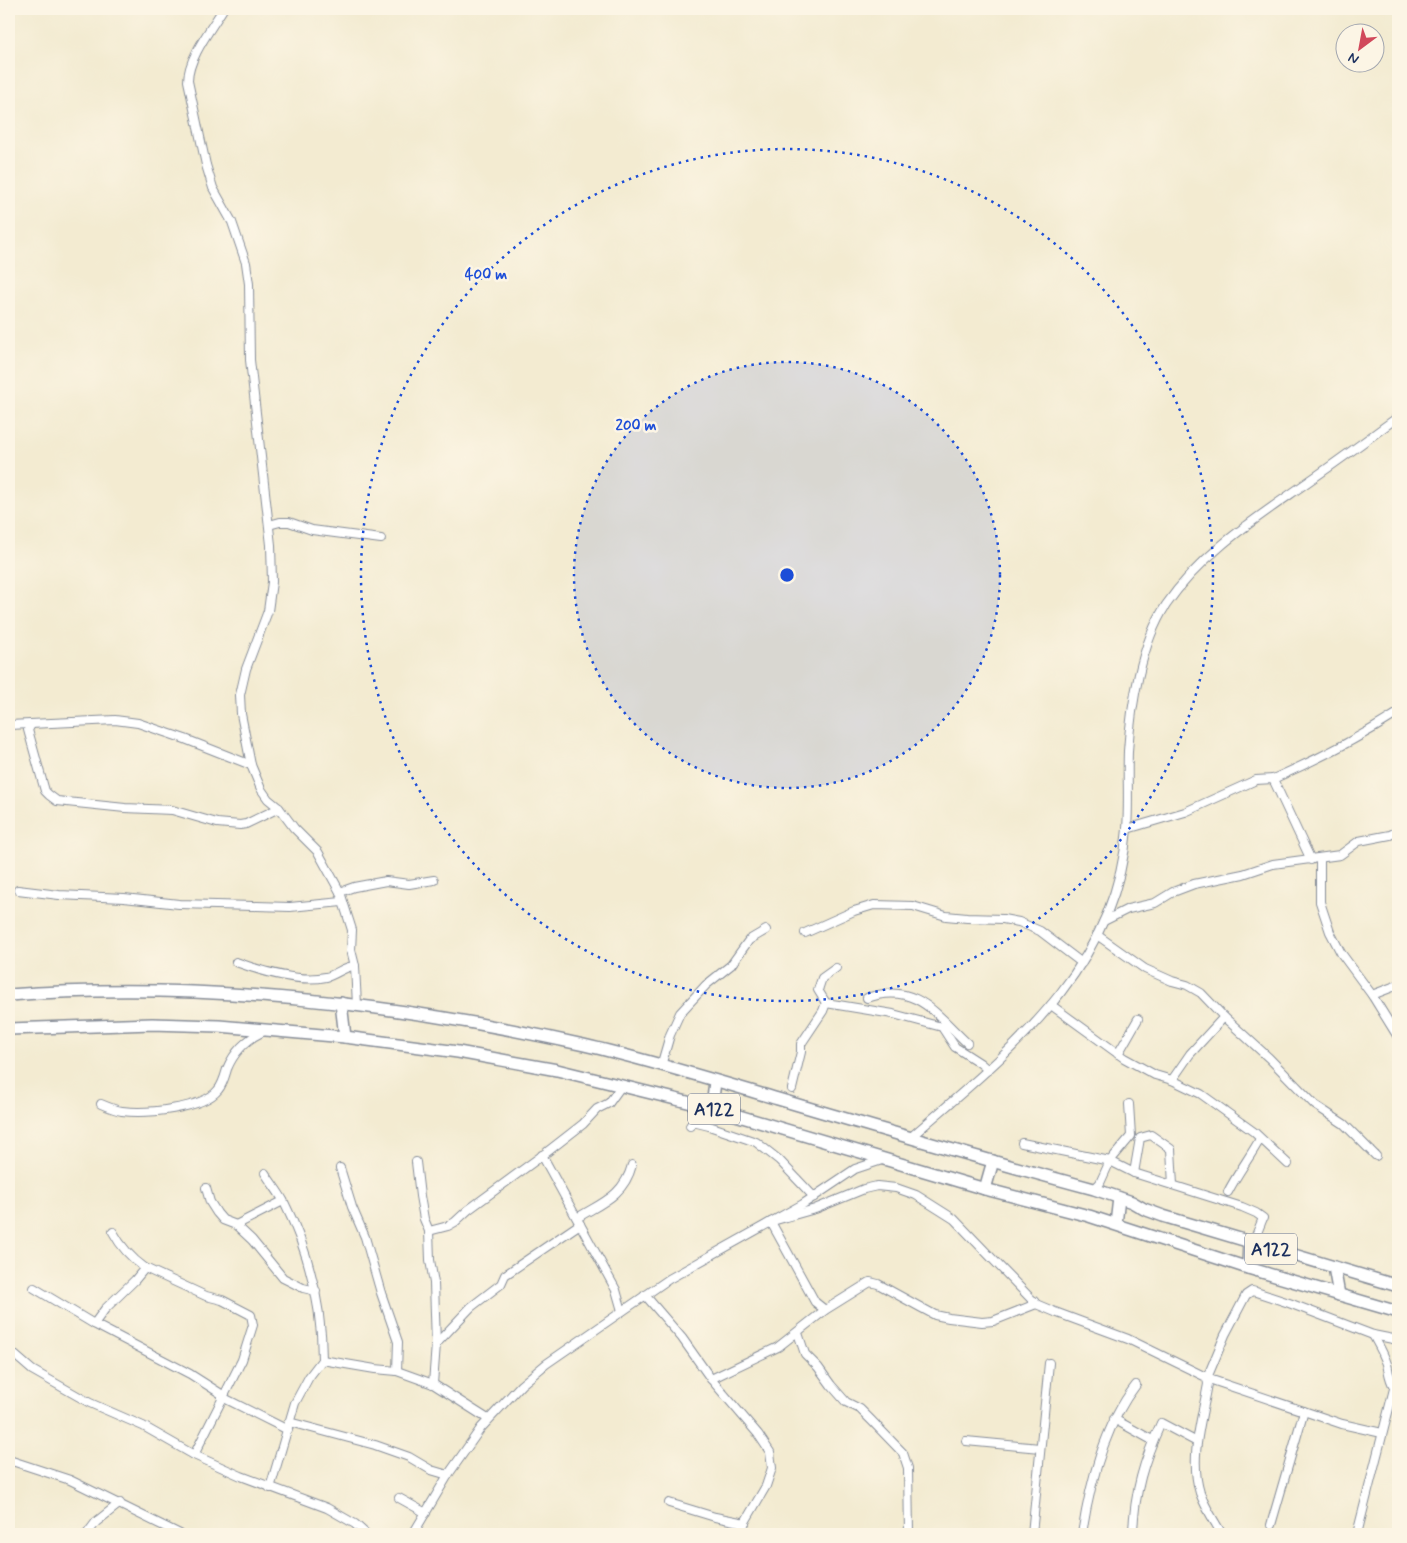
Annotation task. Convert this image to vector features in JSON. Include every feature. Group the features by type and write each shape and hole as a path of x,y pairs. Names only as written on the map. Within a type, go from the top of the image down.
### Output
{"highway":[{"name":"A122","path":"9,995 126,990 237,995 341,1003 458,1020 586,1045 715,1080 1094,1190 1163,1216 1398,1286"},
{"path":"341,1003 345,1037"},
{"name":"A122","path":"9,1030 152,1024 246,1028 345,1037 458,1052 557,1070 712,1108 882,1160 1116,1224 1248,1268 1398,1312"},
{"path":"712,1108 715,1080"},
{"path":"985,1189 993,1161"},
{"path":"1116,1224 1119,1198"},
{"path":"1248,1268 1251,1243"},
{"path":"1334,1267 1339,1295"}],"street":[{"path":"223,9 194,59 189,70 188,81 206,165 214,188 232,222 246,263 249,284 250,360 272,564 268,611 246,669 240,704 251,766 256,779 268,799 279,808 294,828 318,852 340,892 351,924 357,1005"},
{"path":"911,1137 988,1070 1030,1030 1052,1005 1082,963 1104,922 1120,878 1127,829 1128,749 1140,672 1150,638 1166,606 1187,578 1245,526 1398,417"},
{"path":"269,525 289,522 312,530 381,540"},
{"path":"1127,829 1185,812 1256,780 1273,779 1379,726 1398,713"},
{"path":"9,725 114,720 130,722 185,739 251,766"},
{"path":"31,725 28,730 46,791 57,801 125,808 172,810 217,823 240,825 279,808"},
{"path":"1273,779 1311,860"},
{"path":"1104,922 1128,909 1155,903 1173,892 1194,884 1243,874 1273,864 1340,855 1359,841 1390,835 1398,831"},
{"path":"1320,858 1320,902 1330,932 1341,953 1372,995 1398,1038"},
{"path":"340,892 354,887 386,881 409,884 434,880"},
{"path":"18,890 179,904 202,903 290,907 342,902"},
{"path":"805,933 874,904 913,906 946,916 1002,919 1019,922 1040,931 1082,963"},
{"path":"661,1066 670,1035 680,1013 706,985 731,965 749,940 766,930"},
{"path":"1097,935 1145,969 1172,982 1187,985 1201,993 1315,1105 1344,1124 1376,1156"},
{"path":"236,962 258,969 307,978 326,977 349,966 355,966"},
{"path":"792,1089 801,1052 801,1044 824,1011 826,1002 818,990 822,978 836,968"},
{"path":"1372,995 1398,985"},
{"path":"867,998 888,993 902,993 914,998 937,1013 967,1044"},
{"path":"826,1002 894,1014 942,1027 955,1047 988,1070"},
{"path":"1052,1005 1118,1054 1155,1075 1172,1080 1201,1094 1254,1132 1288,1164"},
{"path":"1172,1080 1190,1054 1224,1017"},
{"path":"1118,1054 1138,1019"},
{"path":"245,1043 246,1028"},
{"path":"100,1104 114,1110 142,1112 179,1109 196,1104 217,1092 235,1054 254,1036 266,1030"},
{"path":"429,1231 455,1222 583,1124 597,1109 606,1105 622,1085"},
{"path":"1094,1190 1100,1183 1110,1161 1131,1136 1129,1104"},
{"path":"690,1126 694,1122 756,1142 780,1160 814,1197"},
{"path":"1134,1174 1140,1138 1151,1135 1171,1149 1173,1185"},
{"path":"1228,1192 1260,1139"},
{"path":"1022,1143 1110,1161 1134,1174 1256,1213 1263,1218 1251,1243"},
{"path":"855,1169 862,1153"},
{"path":"542,1154 616,1290 622,1311"},
{"path":"413,1534 462,1454 488,1420 534,1374 645,1295 688,1268 814,1197 855,1169 882,1160"},
{"path":"416,1162 424,1219 429,1231 430,1260 434,1283 436,1344 433,1384"},
{"path":"436,1344 472,1307 501,1284 505,1275 620,1190 628,1178 632,1165"},
{"path":"340,1168 352,1207 365,1237 381,1293 398,1342 397,1370"},
{"path":"265,1174 283,1201 303,1244 316,1292 322,1344 322,1360 309,1377 295,1403 270,1488"},
{"path":"773,1221 815,1209 864,1189 877,1186 896,1188 910,1193 954,1219 1036,1304 1128,1339 1208,1378 1342,1424 1382,1433"},
{"path":"206,1188 210,1202 217,1213 223,1220 236,1225 257,1245 283,1278 316,1292"},
{"path":"893,1192 910,1193"},
{"path":"236,1225 283,1201"},
{"path":"773,1221 815,1302 817,1316"},
{"path":"113,1232 120,1244 145,1268 206,1296 222,1300 250,1315 253,1325 242,1360 194,1455"},
{"path":"94,1324 105,1309 136,1280 145,1268"},
{"path":"711,1379 778,1348 825,1310 870,1282 878,1284 935,1315 949,1318 982,1322 993,1321 1036,1304"},
{"path":"34,1288 94,1324 190,1374 223,1396 288,1430"},
{"path":"1222,1534 1200,1494 1197,1478 1197,1442 1208,1378 1225,1335 1246,1295 1252,1291 1298,1306 1373,1335 1398,1340"},
{"path":"645,1295 682,1338 711,1379 766,1444 772,1459 772,1468 766,1486 738,1534"},
{"path":"815,1302 825,1310"},
{"path":"798,1333 805,1354 818,1367 831,1385 846,1402 860,1409 903,1453 908,1468 909,1534"},
{"path":"1373,1335 1382,1351 1390,1381 1394,1387"},
{"path":"9,1350 32,1370 98,1407 143,1426 194,1455 240,1476 327,1508 355,1524 366,1534"},
{"path":"322,1360 375,1369 397,1370 433,1384 488,1420"},
{"path":"1032,1534 1049,1363"},
{"path":"1360,1533 1382,1433 1398,1373"},
{"path":"1082,1534 1087,1503 1114,1419 1136,1385"},
{"path":"1271,1525 1304,1411"},
{"path":"1114,1419 1152,1440"},
{"path":"290,1422 375,1445 409,1457 431,1470 448,1475"},
{"path":"1133,1534 1134,1514 1141,1471 1161,1423 1197,1442"},
{"path":"966,1441 1040,1448"},
{"path":"9,1460 70,1480 180,1534"},
{"path":"399,1498 426,1513"},
{"path":"87,1534 96,1522 120,1503"},
{"path":"669,1503 715,1517 745,1523"}]}
